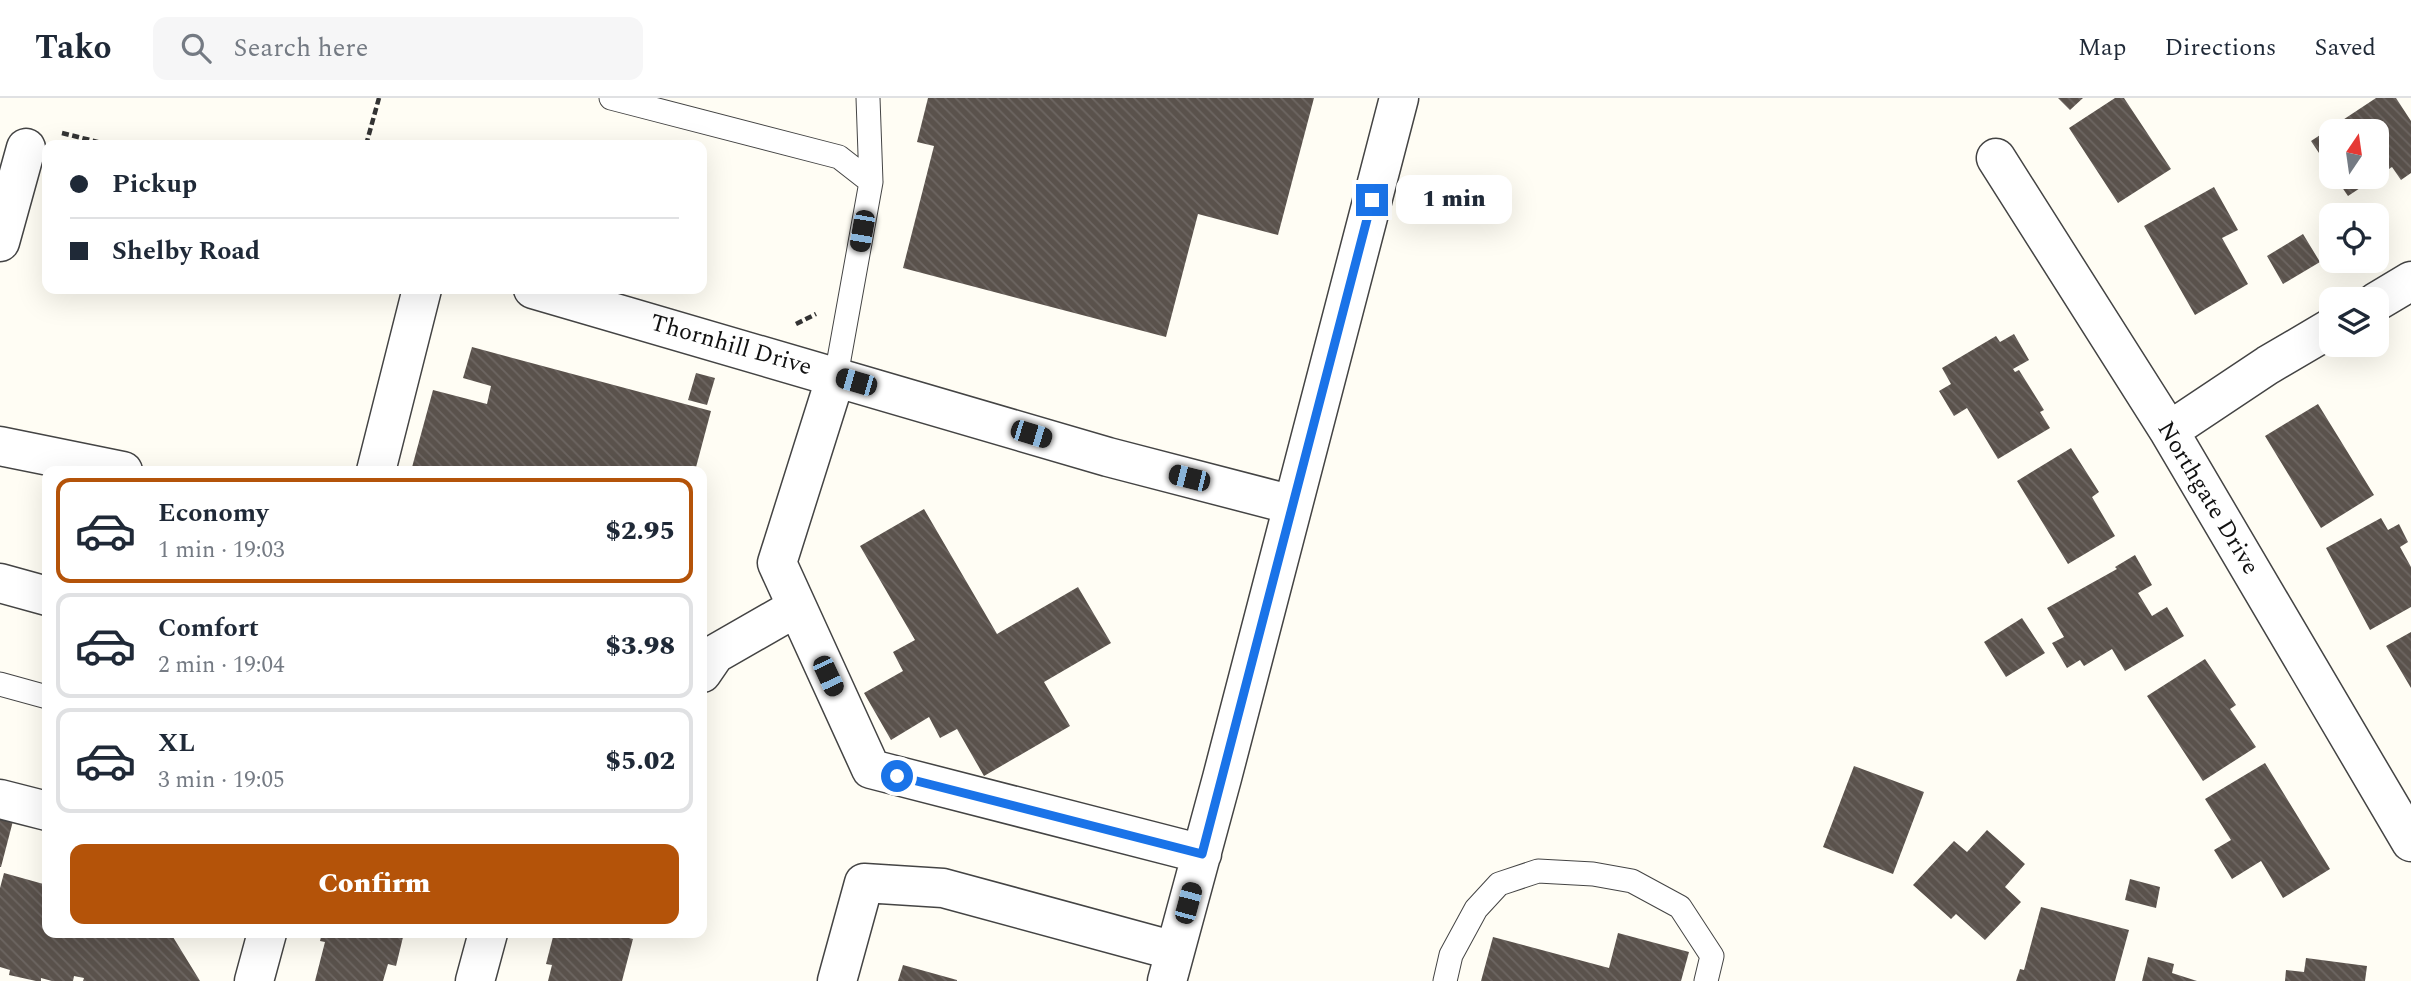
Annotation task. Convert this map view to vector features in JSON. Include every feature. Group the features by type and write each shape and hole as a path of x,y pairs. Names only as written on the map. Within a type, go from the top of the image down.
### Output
{"street":[{"path":"837,981 864,883 943,888 1171,966 1399,98"},
{"path":"0,243 25,147"},
{"name":"Northgate Drive","path":"1996,158 2169,431 2411,842"},
{"path":"2389,294 2411,281"},
{"path":"377,466 421,294"},
{"name":"Thornhill Drive","path":"550,294 1108,457 1293,505"},
{"path":"2169,431 2268,365 2319,335"},
{"path":"836,376 777,563 871,769 1202,854"},
{"path":"0,446 98,466"},
{"path":"0,583 42,595"},
{"path":"707,666 715,654 797,607"},
{"path":"0,799 42,810"},
{"path":"254,981 266,938"},
{"path":"475,981 487,938"}],"lane":[{"path":"611,98 839,157 871,182"},
{"path":"836,376 871,182 868,98"},
{"path":"0,684 42,696"},
{"path":"1445,981 1451,956 1476,909 1499,884 1538,871 1593,874 1632,881 1680,908 1712,956 1706,981"}],"path":[{"path":"367,140 379,98"}],"building":[{"path":"928,98 1314,98 1278,235 1198,214 1166,337 903,268 934,146 917,142"},
{"path":"2058,98 2083,98 2070,110"},
{"path":"2115,98 2124,98 2171,169 2118,203 2069,128"},
{"path":"2376,98 2396,98 2411,121 2411,173 2401,180 2392,167 2389,169 2389,119 2344,119"},
{"path":"2319,136 2319,153 2311,141"},
{"path":"2214,187 2238,230 2222,238 2248,284 2195,315 2144,226"},
{"path":"2343,189 2359,189 2348,196"},
{"path":"2303,234 2319,263 2283,284 2267,256"},
{"path":"2014,334 2029,360 2013,369 2015,372 2019,370 2044,410 2040,412 2050,428 1998,459 1967,408 1954,416 1939,391 1951,384 1942,368 1996,336 2000,342"},
{"path":"472,347 711,411 696,466 412,466 433,390 487,404 491,386 463,378"},
{"path":"696,373 715,378 707,405 688,400"},
{"path":"2318,404 2374,495 2321,528 2265,436"},
{"path":"2071,448 2099,492 2092,497 2115,536 2068,564 2017,481"},
{"path":"924,509 997,634 1078,587 1111,643 1044,682 1070,726 984,776 957,729 940,738 929,717 891,740 864,693 903,671 893,652 915,640 860,546"},
{"path":"2381,518 2388,530 2399,524 2408,542 2400,547 2411,567 2411,607 2370,630 2326,548"},
{"path":"2135,555 2152,585 2138,593 2152,616 2167,607 2184,636 2125,671 2112,649 2084,666 2080,660 2067,668 2052,643 2064,637 2047,608 2117,569 2115,567"},
{"path":"2022,618 2045,653 2006,677 1984,642"},
{"path":"2411,632 2411,688 2386,646"},
{"path":"2205,659 2236,705 2230,709 2256,747 2203,781 2147,696"},
{"path":"2265,763 2330,869 2283,898 2261,861 2232,879 2214,850 2231,840 2205,799"},
{"path":"1854,766 1924,792 1893,874 1823,847"},
{"path":"0,818 13,821 1,867 0,867"},
{"path":"1987,830 2025,864 2005,887 2021,902 1985,940 1956,914 1951,919 1913,885 1954,841 1967,852"},
{"path":"4,873 42,884 42,938 174,938 200,981 83,981 84,978 74,976 73,981 41,978 41,981 36,981 9,975 10,970 0,967 0,888"},
{"path":"2130,879 2160,887 2156,908 2125,900"},
{"path":"2041,907 2129,930 2115,981 2016,981 2020,969 2024,970"},
{"path":"1618,933 1689,952 1681,981 1481,981 1493,937 1609,968"},
{"path":"321,938 403,938 396,966 388,964 383,981 315,981 325,942 320,941"},
{"path":"553,938 633,939 622,981 548,981 552,965 546,964"},
{"path":"2148,957 2174,964 2172,973 2197,981 2142,981"},
{"path":"2306,958 2367,966 2365,981 2285,981 2286,970 2304,972"},
{"path":"903,965 957,980 957,981 898,981"}],"route":[{"path":"897,776 1202,854 1372,200"}]}
